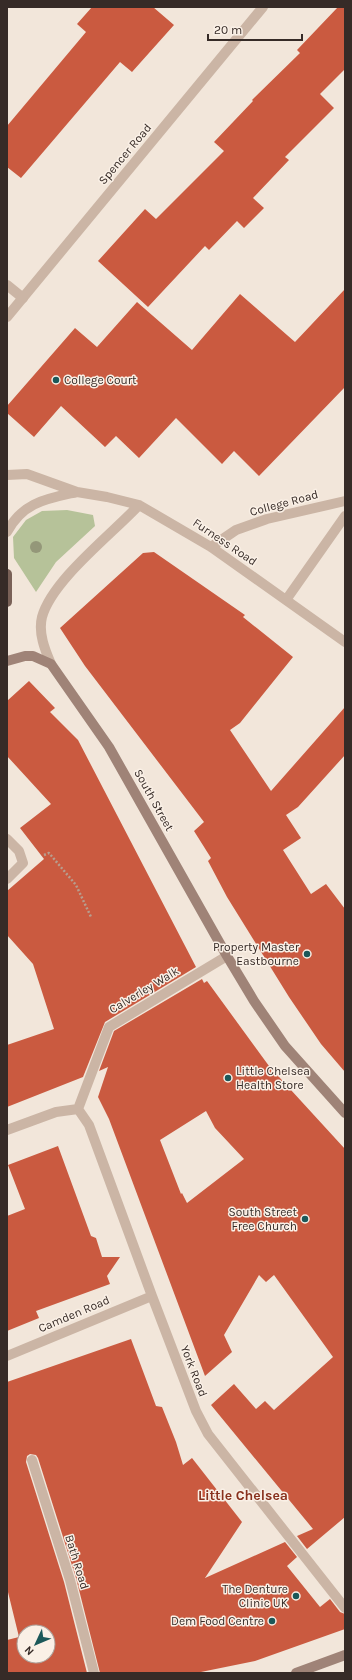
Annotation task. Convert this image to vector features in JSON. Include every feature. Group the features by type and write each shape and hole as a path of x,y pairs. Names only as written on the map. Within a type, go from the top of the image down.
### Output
{"main road":[{"path":"7,574 7,602"}],"street":[{"name":"Spencer Road","path":"7,317 263,7"},
{"path":"7,285 23,298"},
{"path":"7,475 27,474 77,492"},
{"path":"7,532 17,517 28,507 43,499 77,492"},
{"name":"Furness Road","path":"77,492 107,497 139,505 211,548 345,642"},
{"name":"College Road","path":"211,548 236,530 267,518 345,501"},
{"name":"South Street","path":"139,505 68,575 50,596 42,617 41,626 44,647 51,664 109,747 254,1001 285,1046 345,1113"},
{"path":"286,600 345,516"},
{"path":"7,661 25,656 33,656 51,664"},
{"path":"7,839 19,852 23,863 7,879"},
{"name":"Calverley Walk","path":"78,1109 108,1027 227,956"},
{"path":"7,1130 56,1112 78,1109"},
{"name":"York Road","path":"78,1109 89,1125 196,1411 208,1434 345,1608"},
{"name":"Camden Road","path":"7,1356 152,1296"},
{"name":"Bath Road","path":"32,1460 70,1580 94,1673"},
{"path":"296,1673 345,1655"}],"path":[{"path":"23,863 49,853 76,885 91,917"}],"green space":[{"path":"67,510 93,515 95,526 56,562 36,592 14,558 13,537 26,520 42,511"}],"building":[{"path":"92,7 153,7 174,25 132,72 120,62 21,178 7,167 7,126 86,32 77,24"},
{"path":"338,7 345,7 345,69 320,94 334,108 285,157 289,160 253,198 264,208 244,228 237,221 209,250 205,246 148,307 98,261 145,209 156,219 224,151 214,142 253,101 252,100 300,53 297,50"},
{"path":"345,289 345,387 259,476 234,451 222,464 176,418 139,458 116,436 105,447 61,406 34,437 7,413 7,406 75,328 97,347 137,302 192,350 240,294 295,342"},
{"path":"154,552 245,615 243,617 293,657 240,723 230,730 271,791 345,707 345,755 298,807 286,815 301,838 283,850 311,894 326,884 345,909 345,1072 321,1044 289,997 227,897 208,861 211,858 194,831 204,822 85,666 60,628 143,553"},
{"path":"29,681 55,708 50,712 78,740 196,967 105,1022 83,1077 7,1107 7,1045 54,1029 33,964 7,935 7,891 44,859 20,828 51,804 7,756 7,701"},
{"path":"202,979 204,983 207,981 269,1066 345,1149 345,1517 307,1549 297,1536 313,1529 211,1405 234,1384 256,1409 265,1401 274,1410 333,1357 274,1275 266,1282 259,1275 224,1335 232,1352 205,1376 109,1119 98,1097 108,1067 99,1071 114,1031","holes":["206,1111 215,1128 244,1159 187,1203 182,1193 181,1194 160,1140"]},
{"path":"58,1146 91,1236 96,1238 102,1257 120,1257 107,1276 110,1284 36,1311 39,1318 7,1331 7,1216 25,1209 8,1165"},
{"path":"131,1339 156,1406 162,1407 176,1442 183,1465 192,1458 242,1522 205,1578 285,1542 297,1557 287,1566 320,1607 330,1599 340,1612 345,1614 345,1629 255,1661 196,1673 100,1673 76,1578 38,1458 36,1455 30,1454 27,1456 26,1462 64,1582 87,1673 7,1673 7,1640 16,1638 16,1664 56,1664 56,1624 16,1625 7,1588 7,1382"}],"place":[{"name":"College Court","path":"56,380"},
{"name":"Property Master Eastbourne","path":"307,954"},
{"name":"Little Chelsea Health Store","path":"228,1078"},
{"name":"South Street Free Church","path":"305,1219"},
{"name":"The Denture Clinic UK","path":"296,1596"},
{"name":"Dem Food Centre","path":"272,1621"}],"district":[{"name":"Little Chelsea","path":"243,1495"}]}
